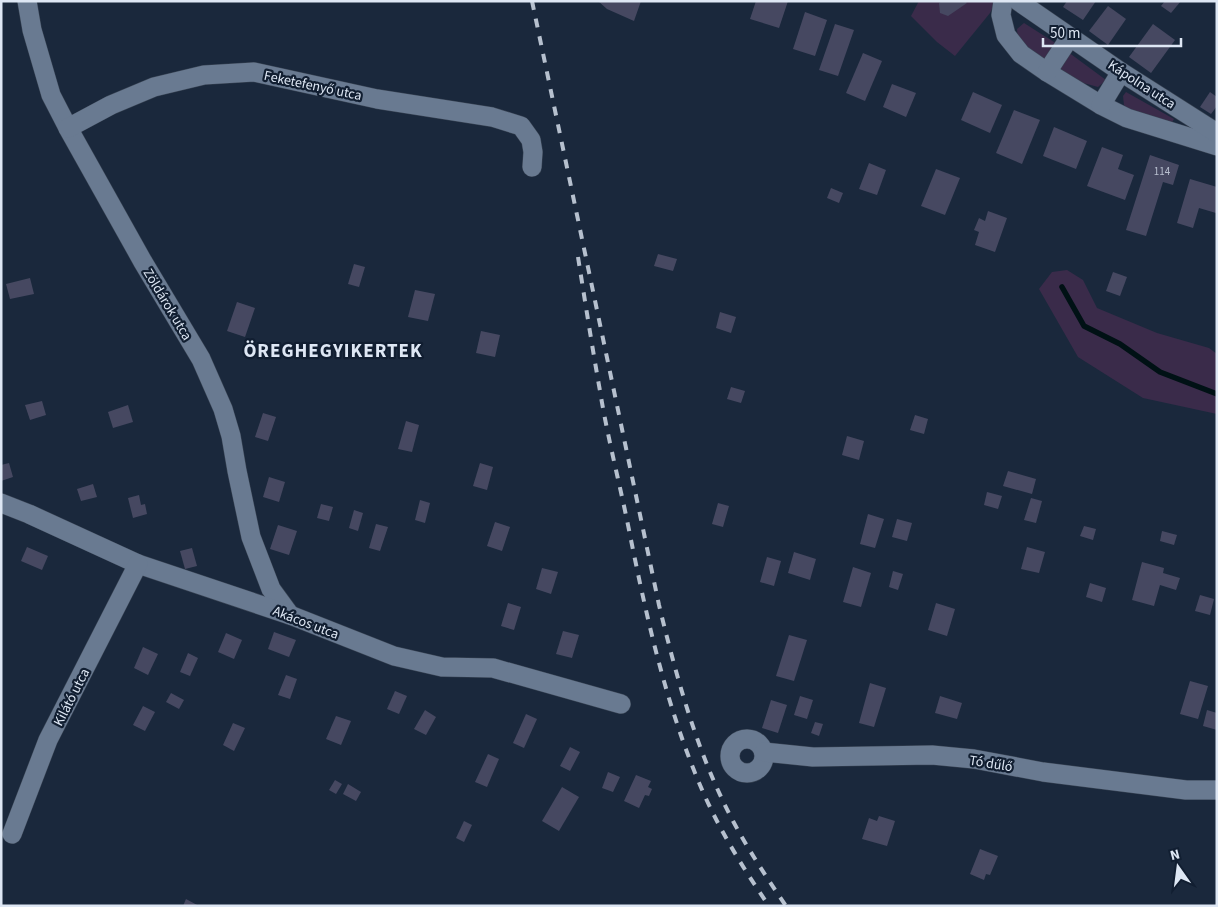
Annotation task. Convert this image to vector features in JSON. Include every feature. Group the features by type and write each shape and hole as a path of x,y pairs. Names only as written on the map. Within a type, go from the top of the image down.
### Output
{"street":[{"name":"Zöldárok utca","path":"27,1 32,30 52,95 68,128 143,262 201,359 231,436 251,536 256,551 272,589 290,615"},
{"path":"1003,1 1001,15 1006,35 1021,54 1047,72 1101,105 1127,118 1217,146"},
{"name":"Kápolna utca","path":"1018,1 1121,72 1217,132"},
{"path":"1047,72 1070,37"},
{"name":"Feketefenyő utca","path":"68,128 111,104 154,87 204,75 254,72 377,99 492,117 521,126 531,140 533,152 532,166"},
{"path":"1101,105 1121,72"},
{"name":"Akácos utca","path":"1,503 138,564 290,615 394,656 442,667 493,668 621,704"},
{"name":"Kilátó utca","path":"12,834 48,740 138,564"},
{"name":"Tó dűlő","path":"764,752 813,757 932,755 1043,772 1186,790 1217,790"}],"shaded area":[{"path":"919,1 996,1 990,13 955,56 937,42 911,16"},
{"path":"1024,23 1057,44 1045,62 1022,46 1017,29"},
{"path":"1068,52 1106,80 1098,87 1076,81 1061,69 1061,61"},
{"path":"1126,92 1174,119 1171,124 1129,111 1124,105 1123,96"},
{"path":"1067,270 1083,280 1097,308 1157,333 1209,348 1217,354 1217,414 1143,398 1078,357 1039,289 1052,272"}],"building":[{"path":"598,1 641,1 634,21 607,9"},
{"path":"756,1 788,1 779,28 750,19"},
{"path":"942,1 965,1 967,3 948,16 940,13 939,3"},
{"path":"1067,1 1096,1 1083,20 1063,7"},
{"path":"1165,1 1181,1 1171,13 1161,6"},
{"path":"1108,6 1126,19 1108,45 1089,31"},
{"path":"805,12 827,20 815,56 793,49"},
{"path":"835,24 854,30 838,76 819,70"},
{"path":"1153,24 1175,40 1151,73 1129,57"},
{"path":"863,53 882,61 865,101 846,93"},
{"path":"892,84 916,93 906,117 883,107"},
{"path":"973,92 1002,105 990,133 961,120"},
{"path":"1210,92 1217,97 1217,106 1211,114 1200,107"},
{"path":"1014,110 1040,120 1022,164 996,153"},
{"path":"1054,127 1087,141 1076,169 1043,156"},
{"path":"1102,147 1123,155 1118,169 1134,175 1125,200 1087,186"},
{"path":"1150,155 1179,165 1173,185 1163,182 1146,236 1126,230"},
{"path":"869,163 886,170 877,195 859,189"},
{"path":"936,169 960,178 945,215 921,206"},
{"path":"1190,179 1217,187 1216,213 1199,208 1193,228 1177,223"},
{"path":"831,188 843,193 839,203 827,198"},
{"path":"988,211 1007,218 995,252 975,245 979,232 974,230 979,218 985,221"},
{"path":"658,254 677,259 673,271 654,266"},
{"path":"354,264 365,267 359,287 348,284"},
{"path":"1113,272 1127,277 1120,296 1106,291"},
{"path":"30,278 34,294 10,299 6,284"},
{"path":"415,290 435,294 428,321 408,317"},
{"path":"237,302 255,308 245,337 227,331"},
{"path":"720,312 736,317 731,333 716,328"},
{"path":"481,331 500,335 495,357 476,353"},
{"path":"731,387 745,391 741,403 727,399"},
{"path":"42,401 46,415 30,420 25,405"},
{"path":"128,405 133,422 113,428 108,412"},
{"path":"263,413 276,417 268,441 255,437"},
{"path":"915,415 928,419 924,434 910,430"},
{"path":"406,421 419,425 412,452 398,449"},
{"path":"847,436 864,441 859,460 842,455"},
{"path":"9,463 13,477 1,481 1,465"},
{"path":"480,463 493,467 487,490 473,486"},
{"path":"1008,471 1036,479 1032,494 1003,486"},
{"path":"269,477 285,482 279,502 263,497"},
{"path":"93,484 97,497 81,501 77,489"},
{"path":"987,492 1002,496 998,509 984,505"},
{"path":"139,495 141,505 145,504 147,514 133,518 128,498"},
{"path":"1031,498 1042,501 1036,523 1024,520"},
{"path":"420,500 430,503 425,523 415,520"},
{"path":"718,503 729,506 723,527 712,524"},
{"path":"321,504 333,507 329,521 317,518"},
{"path":"354,510 363,513 358,531 349,528"},
{"path":"868,514 884,519 875,548 860,544"},
{"path":"897,519 912,523 907,541 892,537"},
{"path":"495,522 510,527 502,551 487,546"},
{"path":"376,524 388,527 380,551 369,548"},
{"path":"278,525 297,531 289,555 270,549"},
{"path":"1084,526 1096,529 1093,540 1080,536"},
{"path":"1162,531 1177,535 1174,545 1160,541"},
{"path":"27,547 48,556 42,570 21,561"},
{"path":"1027,547 1045,552 1039,573 1021,569"},
{"path":"192,548 197,566 185,569 180,551"},
{"path":"794,552 816,559 810,580 788,573"},
{"path":"767,557 781,561 774,586 760,582"},
{"path":"1142,562 1164,568 1163,573 1180,578 1176,590 1160,585 1154,606 1132,600"},
{"path":"853,567 871,573 861,607 843,602"},
{"path":"542,568 558,572 551,594 536,589"},
{"path":"893,571 903,574 898,590 889,587"},
{"path":"1090,583 1106,588 1102,602 1086,597"},
{"path":"1200,595 1214,599 1210,615 1195,611"},
{"path":"508,603 521,607 514,630 501,626"},
{"path":"936,603 955,609 947,636 928,630"},
{"path":"563,631 579,635 572,658 556,654"},
{"path":"274,632 296,640 289,657 268,649"},
{"path":"226,633 242,640 234,659 218,652"},
{"path":"789,635 807,640 794,681 776,676"},
{"path":"143,647 158,654 148,675 134,668"},
{"path":"188,653 198,658 190,676 180,672"},
{"path":"286,675 297,679 290,699 278,695"},
{"path":"1190,681 1208,686 1198,719 1180,714"},
{"path":"870,683 886,688 874,727 859,723"},
{"path":"395,691 407,696 399,714 387,709"},
{"path":"171,693 184,700 179,709 166,702"},
{"path":"800,696 813,700 807,719 794,715"},
{"path":"940,696 962,703 957,719 935,713"},
{"path":"771,700 787,705 778,733 762,728"},
{"path":"143,706 155,712 145,731 133,725"},
{"path":"425,710 436,717 426,735 414,729"},
{"path":"1207,710 1217,713 1217,730 1203,726"},
{"path":"526,714 537,719 524,748 513,743"},
{"path":"336,716 351,721 341,745 326,739"},
{"path":"815,722 823,724 819,736 811,733"},
{"path":"233,723 245,728 234,751 223,745"},
{"path":"570,747 580,752 570,771 560,766"},
{"path":"488,754 499,759 487,787 475,782"},
{"path":"608,772 620,777 613,792 602,788"},
{"path":"636,775 651,781 648,787 652,789 649,796 645,795 639,808 624,801"},
{"path":"335,780 342,784 336,794 329,790"},
{"path":"348,784 361,792 356,801 343,794"},
{"path":"562,787 579,797 559,831 542,821"},
{"path":"879,816 895,821 887,846 862,839 869,818 877,821"},
{"path":"464,821 472,825 464,842 456,838"},
{"path":"980,849 998,856 990,875 986,874 984,880 970,874"},
{"path":"186,899 199,906 183,906"}],"waterway":[{"path":"1062,287 1084,326 1120,344 1160,372 1217,394"}],"railway":[{"path":"532,1 659,605 673,660 689,715 720,795 745,843 786,906"},
{"path":"578,257 606,423 649,621 666,688 687,753 707,801 731,847 769,906"}],"district":[{"name":"ÖREGHEGYIKERTEK","path":"333,350"}]}
